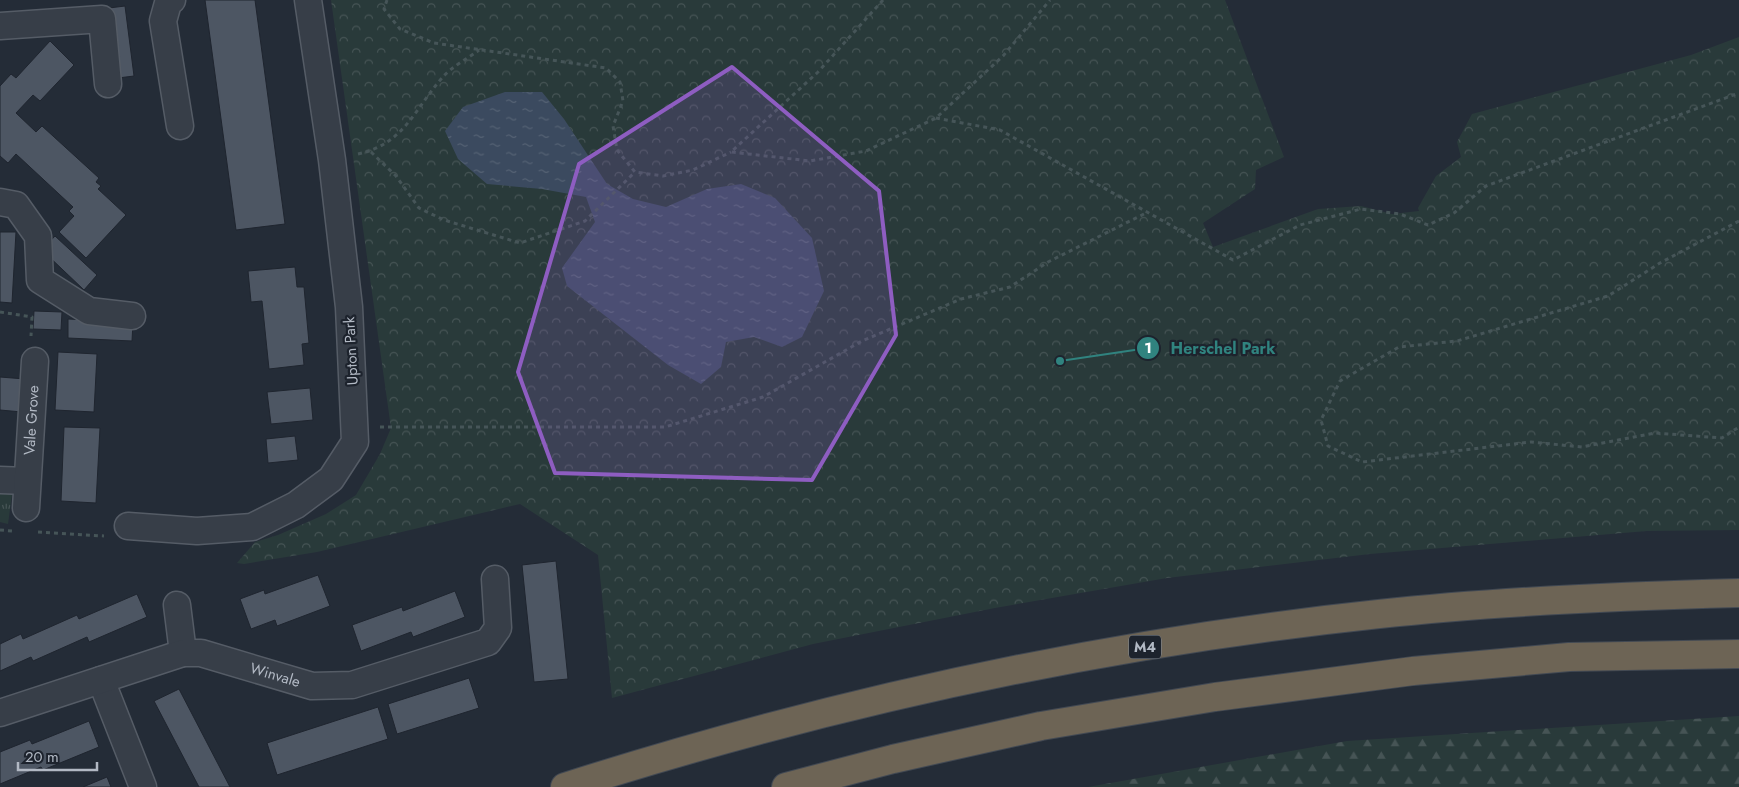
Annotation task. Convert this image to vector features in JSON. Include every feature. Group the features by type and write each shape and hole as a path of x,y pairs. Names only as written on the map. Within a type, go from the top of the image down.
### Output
{"highway":[{"name":"M4","path":"564,787 755,731 996,674 1117,651 1259,629 1381,614 1633,595 1739,593"},
{"path":"786,787 893,759 1041,726 1215,697 1413,671 1569,657 1739,654"}],"street":[{"path":"172,0 168,3 163,21 180,126"},
{"name":"Upton Park","path":"128,526 197,531 252,527 296,504 331,478 356,442 349,307 332,160 308,0"},
{"path":"0,26 102,19 108,84"},
{"path":"8,204 38,236 40,280 89,311 132,316"},
{"name":"Vale Grove","path":"25,524 35,361"},
{"path":"0,480 27,481"},
{"name":"Winvale","path":"0,713 183,653 200,654 312,686 352,685 488,642 498,628 495,579"},
{"path":"177,605 183,653"},
{"path":"101,680 143,787"}],"path":[{"path":"387,0 384,9 400,29 434,43 606,68 620,82 623,101 612,126 617,150 635,172 663,176 693,170 731,152 818,72 883,0"},
{"path":"731,152 810,161 866,151 936,118 1003,56 1050,0"},
{"path":"332,160 371,152 404,130 443,77 480,50"},
{"path":"936,118 1000,130 1233,260 1300,225 1361,209 1400,214 1428,225 1454,213 1486,186 1739,93"},
{"path":"371,152 396,176 419,208 444,220 520,244 585,221 635,172"},
{"path":"355,428 416,426 665,427 763,397 862,342 961,299 1010,288 1048,262 1148,212"},
{"path":"1739,221 1660,264 1608,296 1457,341 1399,347 1340,381 1320,420 1328,446 1362,462 1531,442 1582,447 1655,433 1722,438 1739,427"},
{"path":"0,312 32,317 31,347 35,361"},
{"path":"0,530 25,524 106,536 128,526"}],"highlighted area":[{"path":"732,67 879,191 896,335 812,480 555,473 518,372 579,164"}],"green space":[{"path":"331,0 1225,0 1284,157 1256,170 1255,189 1203,223 1213,247 1318,209 1361,206 1392,214 1419,211 1418,208 1436,176 1461,157 1457,142 1472,114 1691,55 1739,37 1739,530 1647,531 1370,554 1167,578 995,608 813,644 612,698 598,555 520,504 317,552 244,564 237,563 255,542 278,535 326,514 356,495 380,454 391,428"},
{"path":"0,493 12,494 8,524 0,522"},
{"path":"1739,716 1739,787 1088,787 1347,741"}],"water":[{"path":"505,92 542,92 564,119 607,184 633,199 666,207 707,189 741,184 775,198 812,238 824,291 802,337 782,347 754,337 726,342 721,367 701,384 668,365 567,286 562,268 595,222 586,197 542,189 487,184 458,159 445,131 463,107"}],"building":[{"path":"205,0 255,0 285,224 236,230"},
{"path":"125,6 134,76 118,78 109,8"},
{"path":"50,41 74,65 40,101 33,95 16,113 36,132 42,126 99,178 96,182 101,186 98,189 126,215 86,258 59,232 74,216 69,211 73,207 16,154 8,163 0,156 0,86 11,74 16,78"},
{"path":"0,232 16,232 12,303 0,302"},
{"path":"55,236 97,275 84,290 42,250"},
{"path":"295,267 297,287 304,287 309,343 302,344 304,365 269,369 262,301 251,302 248,271"},
{"path":"34,311 62,312 61,330 33,329"},
{"path":"68,319 133,322 132,341 68,338"},
{"path":"58,352 97,354 94,412 55,410"},
{"path":"0,377 25,379 22,412 0,410"},
{"path":"310,388 313,420 271,424 267,392"},
{"path":"64,427 100,428 96,503 61,501"},
{"path":"295,436 298,460 268,463 266,439"},
{"path":"556,561 568,679 534,682 522,565"},
{"path":"318,575 330,606 277,626 275,620 251,629 240,599 264,590 265,594"},
{"path":"455,591 465,617 413,637 411,632 361,651 352,625 402,607 403,611"},
{"path":"137,594 147,617 89,642 87,637 33,661 31,657 0,671 0,644 21,634 23,639 77,615 79,619"},
{"path":"469,678 479,708 397,734 388,704"},
{"path":"179,689 230,787 199,787 154,701"},
{"path":"378,707 388,739 277,775 267,743"},
{"path":"89,721 99,747 43,770 41,767 0,784 0,752 30,740 32,744"},
{"path":"107,777 111,787 83,787"}],"place":[{"name":"Herschel Park","path":"1060,361"}]}
